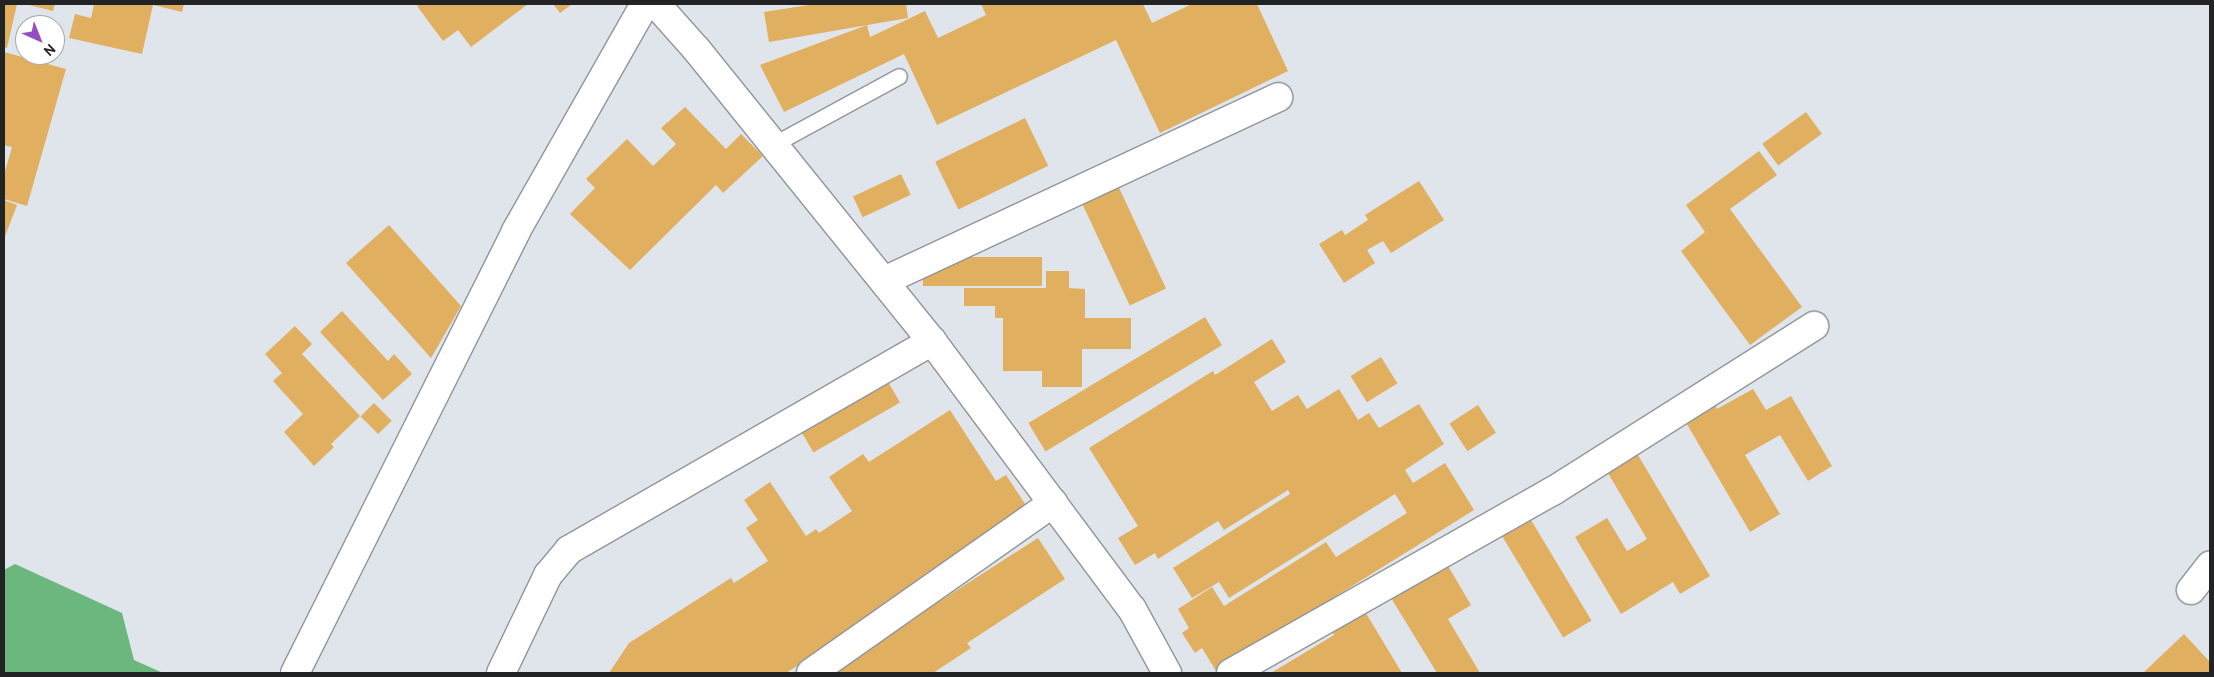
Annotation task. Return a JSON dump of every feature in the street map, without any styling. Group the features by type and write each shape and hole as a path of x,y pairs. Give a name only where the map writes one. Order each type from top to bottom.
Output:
{"street":[{"path":"295,673 516,231 645,4"},
{"path":"656,4 774,144 932,341 1132,609 1167,673"},
{"path":"884,281 1278,97"},
{"path":"1231,673 1553,491 1814,326"},
{"path":"501,673 548,575 569,550 932,341"},
{"path":"810,673 1053,503"},
{"path":"2191,590 2210,566"}],"lane":[{"path":"774,144 900,76"}],"green space":[{"path":"15,564 122,613 134,660 163,673 4,673 4,570"}],"building":[{"path":"4,4 17,4 7,48 4,47"},
{"path":"25,4 55,4 53,11"},
{"path":"94,4 184,4 182,12 153,5 142,54 69,38 75,14 91,18"},
{"path":"420,4 528,4 471,47 458,30 443,41 417,6"},
{"path":"553,4 572,4 560,13"},
{"path":"815,4 906,4 908,18 769,42 764,12"},
{"path":"981,4 1143,4 1152,23 1192,4 1257,4 1288,71 1160,133 1116,40 937,125 904,54 784,112 760,65 867,25 870,37 925,11 938,38 986,15"},
{"path":"4,52 15,55 15,65 51,65 66,69 27,206 4,199 4,175 12,147 4,145"},
{"path":"685,107 726,149 741,134 763,156 723,193 716,185 630,270 570,214 595,188 586,179 627,139 653,166 676,144 661,128"},
{"path":"1806,112 1822,134 1778,166 1762,144"},
{"path":"1025,118 1048,166 958,209 935,162"},
{"path":"1759,151 1777,175 1730,209 1802,307 1750,345 1681,251 1705,232 1686,205"},
{"path":"901,174 911,195 863,217 853,196"},
{"path":"1114,177 1166,288 1130,305 1078,194"},
{"path":"1419,181 1444,220 1391,253 1383,241 1367,250 1375,263 1344,283 1319,244 1342,230 1345,235 1368,220 1365,215"},
{"path":"4,200 17,205 4,239"},
{"path":"389,225 461,306 431,358 346,263"},
{"path":"937,257 1042,257 1042,286 923,286 923,265"},
{"path":"1046,271 1069,271 1069,288 1085,289 1085,318 1131,318 1131,349 1082,349 1082,387 1042,387 1042,371 1003,371 1003,318 995,318 995,306 964,306 964,288 1046,288"},
{"path":"342,311 388,361 394,354 412,374 383,400 320,332"},
{"path":"1205,317 1222,345 1045,451 1028,423"},
{"path":"295,326 312,344 302,354 360,416 331,444 334,447 314,466 284,432 303,414 273,381 282,373 265,354"},
{"path":"1272,339 1286,362 1254,382 1272,411 1298,395 1307,409 1339,389 1358,420 1369,413 1379,428 1419,404 1444,444 1405,470 1413,483 1445,463 1474,510 1216,671 1202,648 1195,653 1182,633 1189,628 1178,609 1212,587 1224,606 1326,542 1336,557 1407,513 1395,494 1229,598 1219,582 1192,598 1173,568 1290,494 1288,490 1224,530 1218,521 1158,559 1155,553 1135,565 1118,538 1138,526 1089,448 1213,371 1215,375"},
{"path":"1381,357 1397,383 1367,402 1350,376"},
{"path":"883,373 900,402 813,452 796,423"},
{"path":"1753,389 1766,410 1791,396 1832,466 1808,481 1780,435 1745,455 1780,514 1750,532 1681,414 1710,397 1717,409"},
{"path":"374,403 392,421 378,434 361,416"},
{"path":"1478,405 1496,433 1467,451 1449,424"},
{"path":"950,410 996,481 1006,475 1031,513 786,673 609,673 629,643 731,578 734,583 768,561 746,528 758,520 744,500 770,482 806,536 816,529 819,533 852,511 829,477 863,454 869,462"},
{"path":"1632,445 1710,576 1680,594 1673,582 1621,614 1575,537 1607,518 1627,551 1647,539 1602,463"},
{"path":"1525,510 1591,621 1563,638 1497,527"},
{"path":"1038,538 1065,579 967,643 971,648 933,673 817,673 936,595 940,601"},
{"path":"1444,559 1471,605 1448,619 1480,673 1437,673 1388,593"},
{"path":"1361,605 1402,673 1271,673 1334,635 1328,625"},
{"path":"2184,634 2210,662 2210,673 2143,673"}]}
